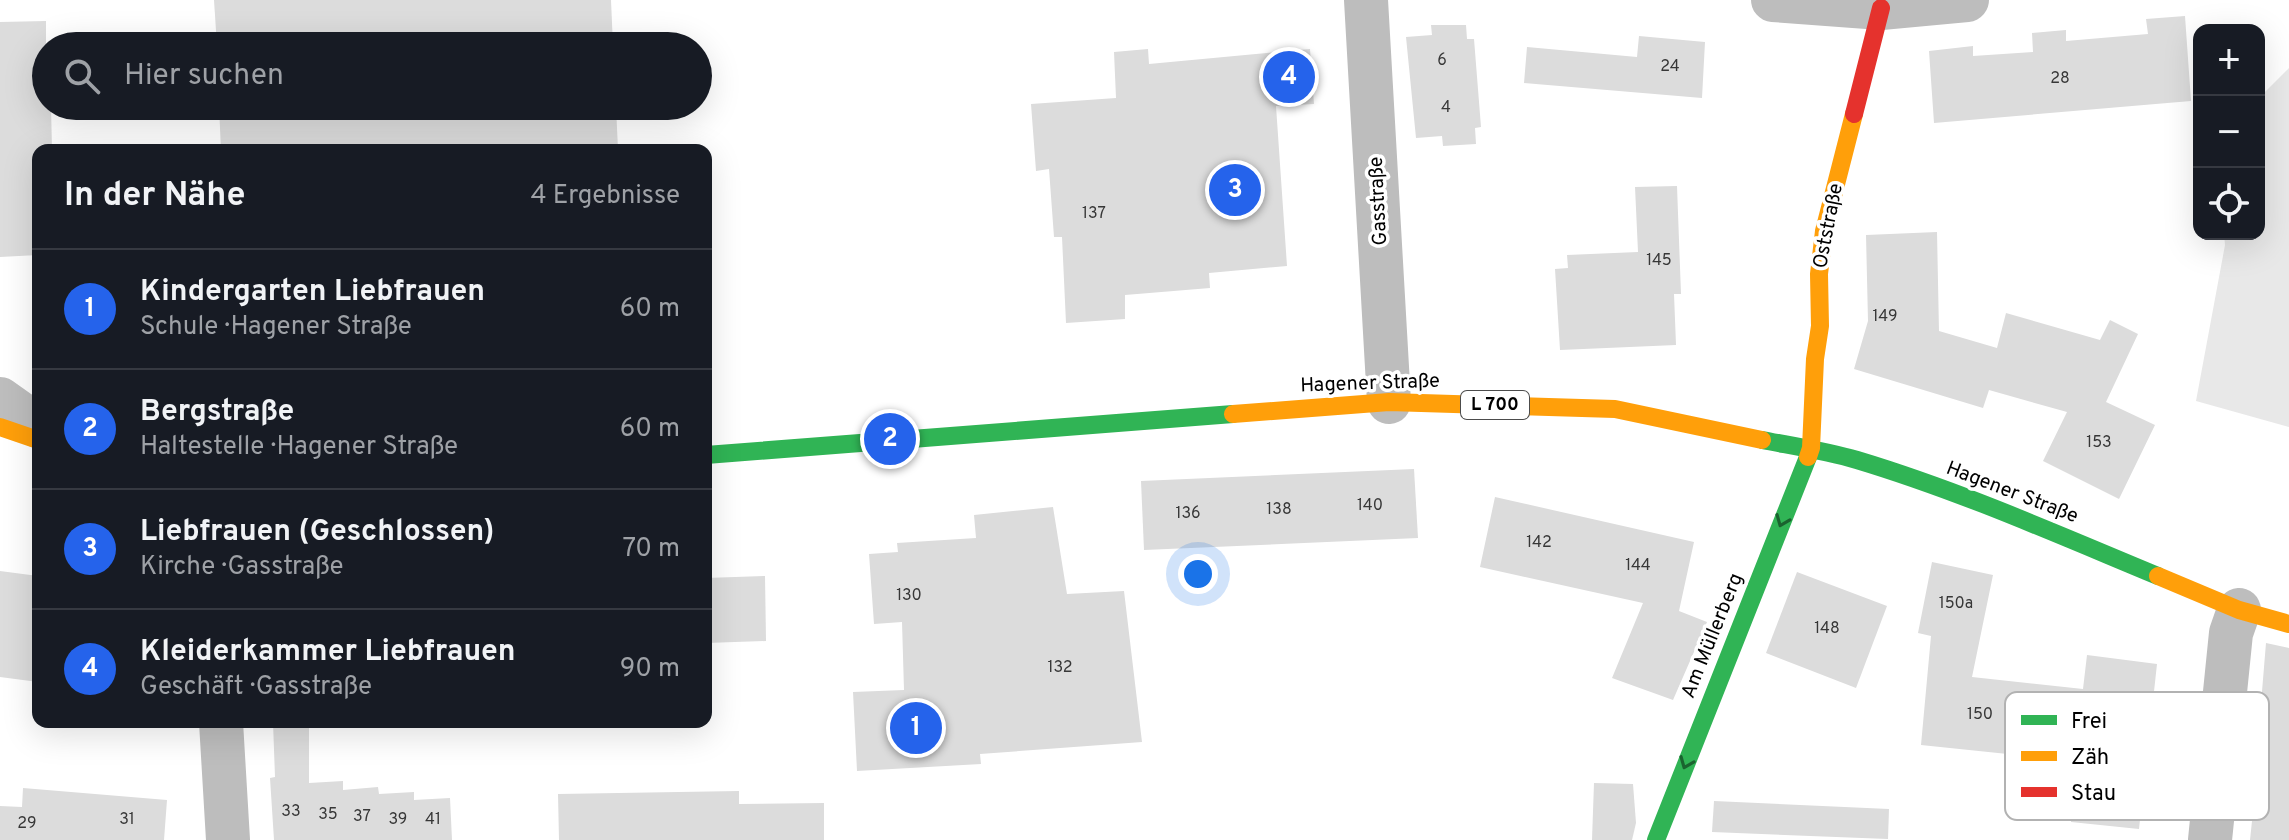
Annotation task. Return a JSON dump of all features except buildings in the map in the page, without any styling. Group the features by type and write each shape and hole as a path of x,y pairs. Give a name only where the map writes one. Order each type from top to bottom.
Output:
{"main road":[{"name":"Oststraße","path":"1811,448 1815,359 1820,326 1819,274 1824,231 1881,8"},
{"name":"Hagener Straße","path":"712,455 1389,402 1615,409 1811,448 1917,479 2239,610 2289,624"},
{"path":"0,427 32,438"},
{"name":"Am Müllerberg","path":"1656,840 1811,448"}],"street":[{"name":"Gasstraße","path":"1366,0 1389,402"},
{"path":"1773,0 1881,8 1967,0"},
{"path":"0,399 25,439"},
{"path":"2225,692 2231,633 2239,610"},
{"path":"221,728 228,840"},
{"path":"2210,840 2212,820"}],"shaded area":[{"path":"2289,68 2289,427 2196,401 2225,240 2265,240 2265,92"}],"traffic: fast":[{"path":"712,455 1233,414"},
{"path":"1762,440 1857,460 1934,485 2158,576"},
{"path":"1656,840 1808,457"}],"traffic: slow":[{"path":"1808,457 1820,326 1819,274 1824,231 1854,114"},
{"path":"1233,414 1389,402 1615,409 1762,440"},
{"path":"0,427 32,438"},
{"path":"2158,576 2239,610 2289,624"}],"traffic: jam":[{"path":"1854,114 1881,8"}],"place":[{"name":"Kleiderkammer Liebfrauen","path":"1289,77"},
{"name":"Liebfrauen (Geschlossen)","path":"1235,190"},
{"name":"Bergstraße","path":"890,439"},
{"name":"Kindergarten Liebfrauen","path":"916,728"}]}
